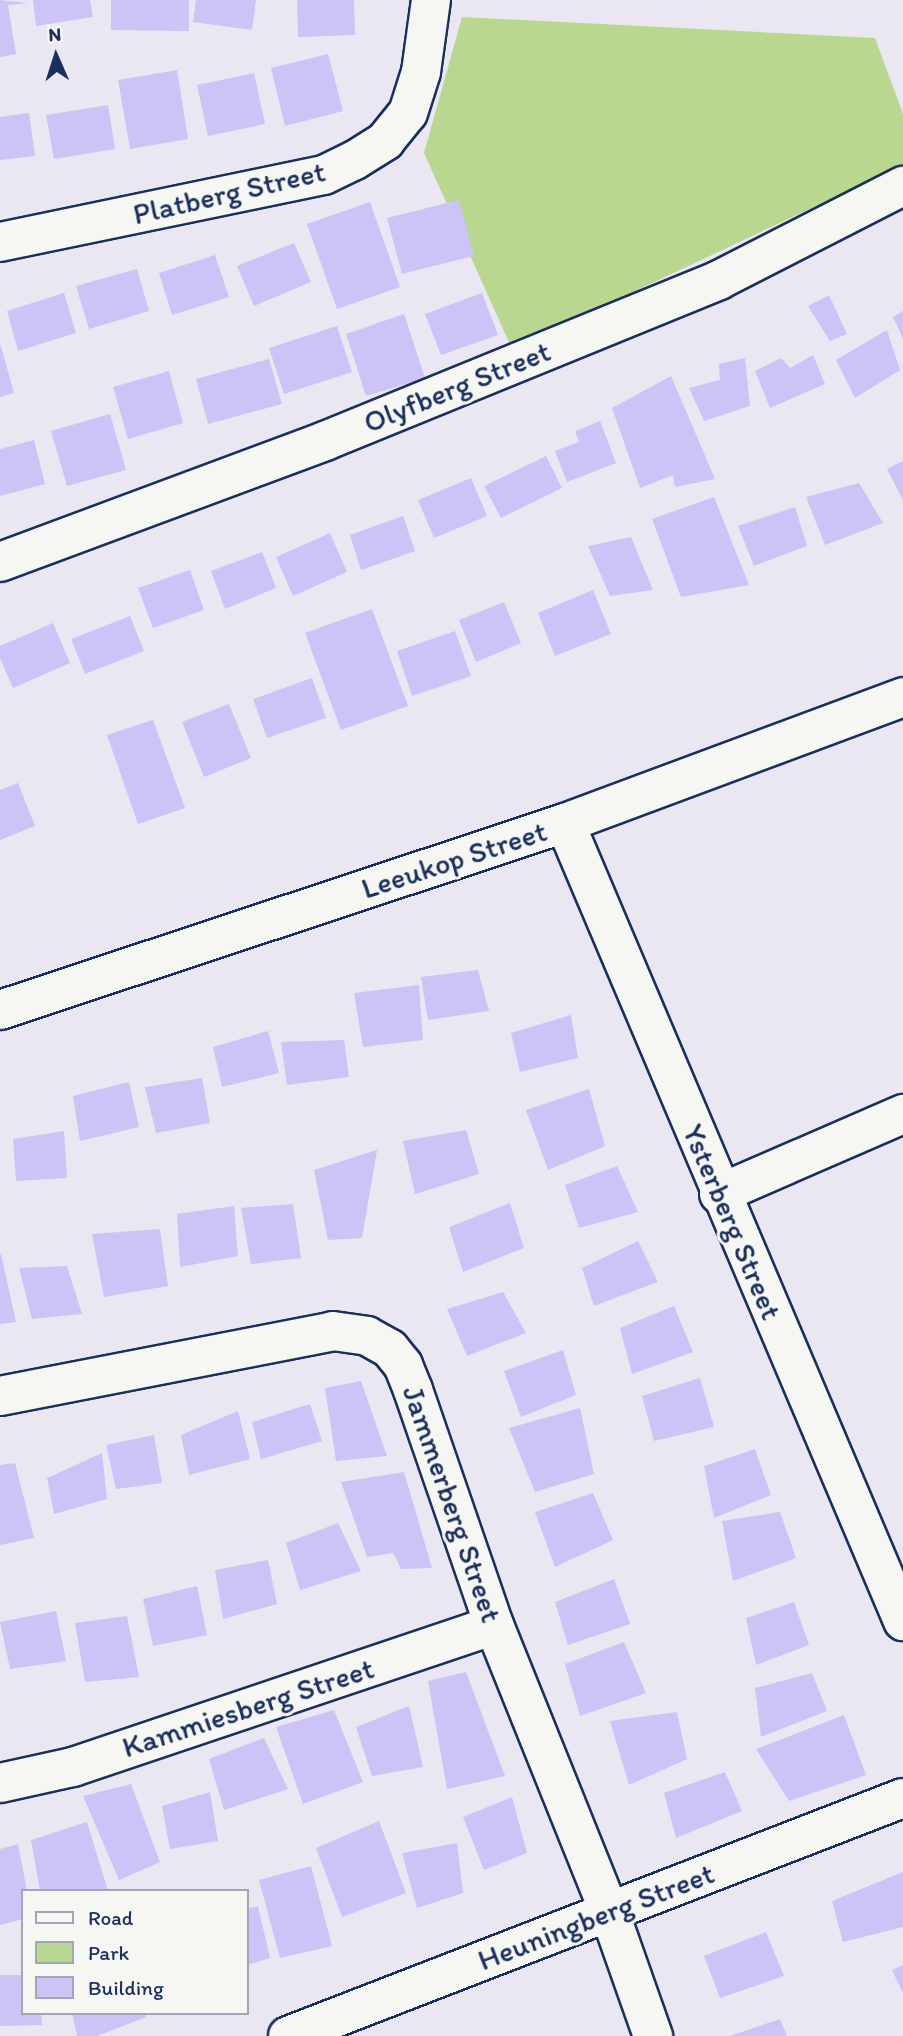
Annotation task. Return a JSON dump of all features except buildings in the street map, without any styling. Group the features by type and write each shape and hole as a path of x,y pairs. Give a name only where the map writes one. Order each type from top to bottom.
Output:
{"street":[{"name":"Platberg Street","path":"0,242 324,175 355,160 385,141 408,113 421,72 431,0"},
{"name":"Olyfberg Street","path":"0,562 325,441 719,280 903,186"},
{"name":"Leeukop Street","path":"0,1010 565,823 903,697"},
{"name":"Ysterberg Street","path":"565,823 719,1194 903,1621"},
{"path":"719,1194 903,1114"},
{"name":"Jammerberg Street","path":"0,1396 290,1337 333,1331 367,1336 390,1349 403,1364 494,1625 609,1911 653,2036"},
{"name":"Kammiesberg Street","path":"0,1783 73,1767 494,1625"},
{"name":"Heuningberg Street","path":"288,2036 903,1798"}],"green space":[{"path":"462,17 875,38 903,114 903,165 512,349 424,153"}]}
